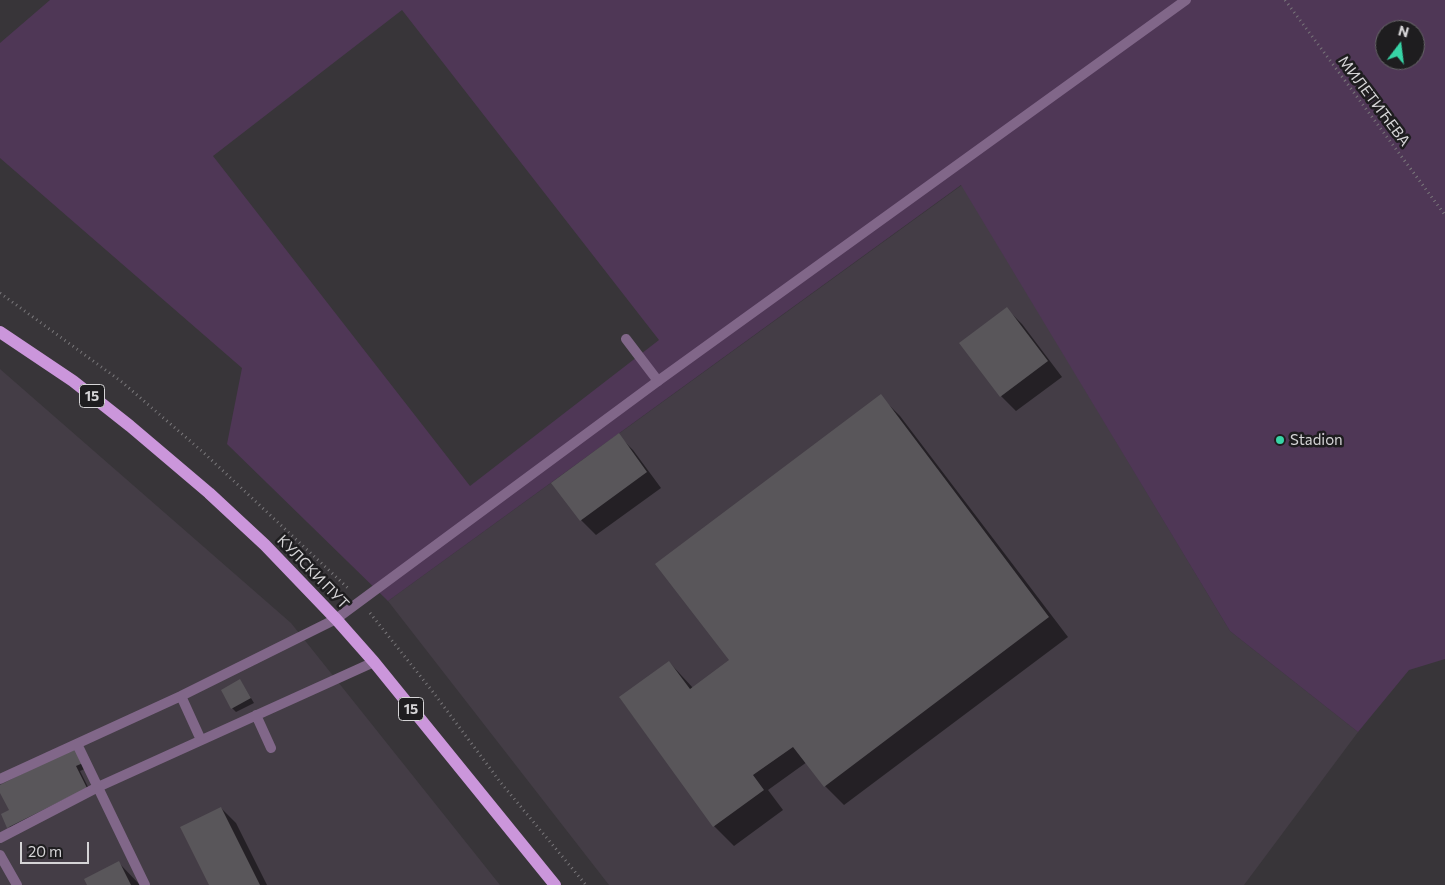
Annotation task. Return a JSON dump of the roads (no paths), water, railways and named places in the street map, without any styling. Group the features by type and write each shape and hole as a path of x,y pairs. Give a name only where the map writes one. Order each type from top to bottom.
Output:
{"main road":[{"name":"КУЛСКИ ПУТ","path":"0,332 73,381 209,493 265,545 336,618 374,662 555,885"}],"street":[{"path":"0,779 181,696 336,618 658,381 1186,0"},
{"path":"626,339 658,381"},
{"path":"0,838 98,787 374,662"},
{"path":"181,696 201,740"},
{"path":"256,715 271,748"},
{"path":"77,744 145,885"},
{"path":"0,856 17,885"}],"place":[{"name":"Stadion","path":"1280,440"}]}
